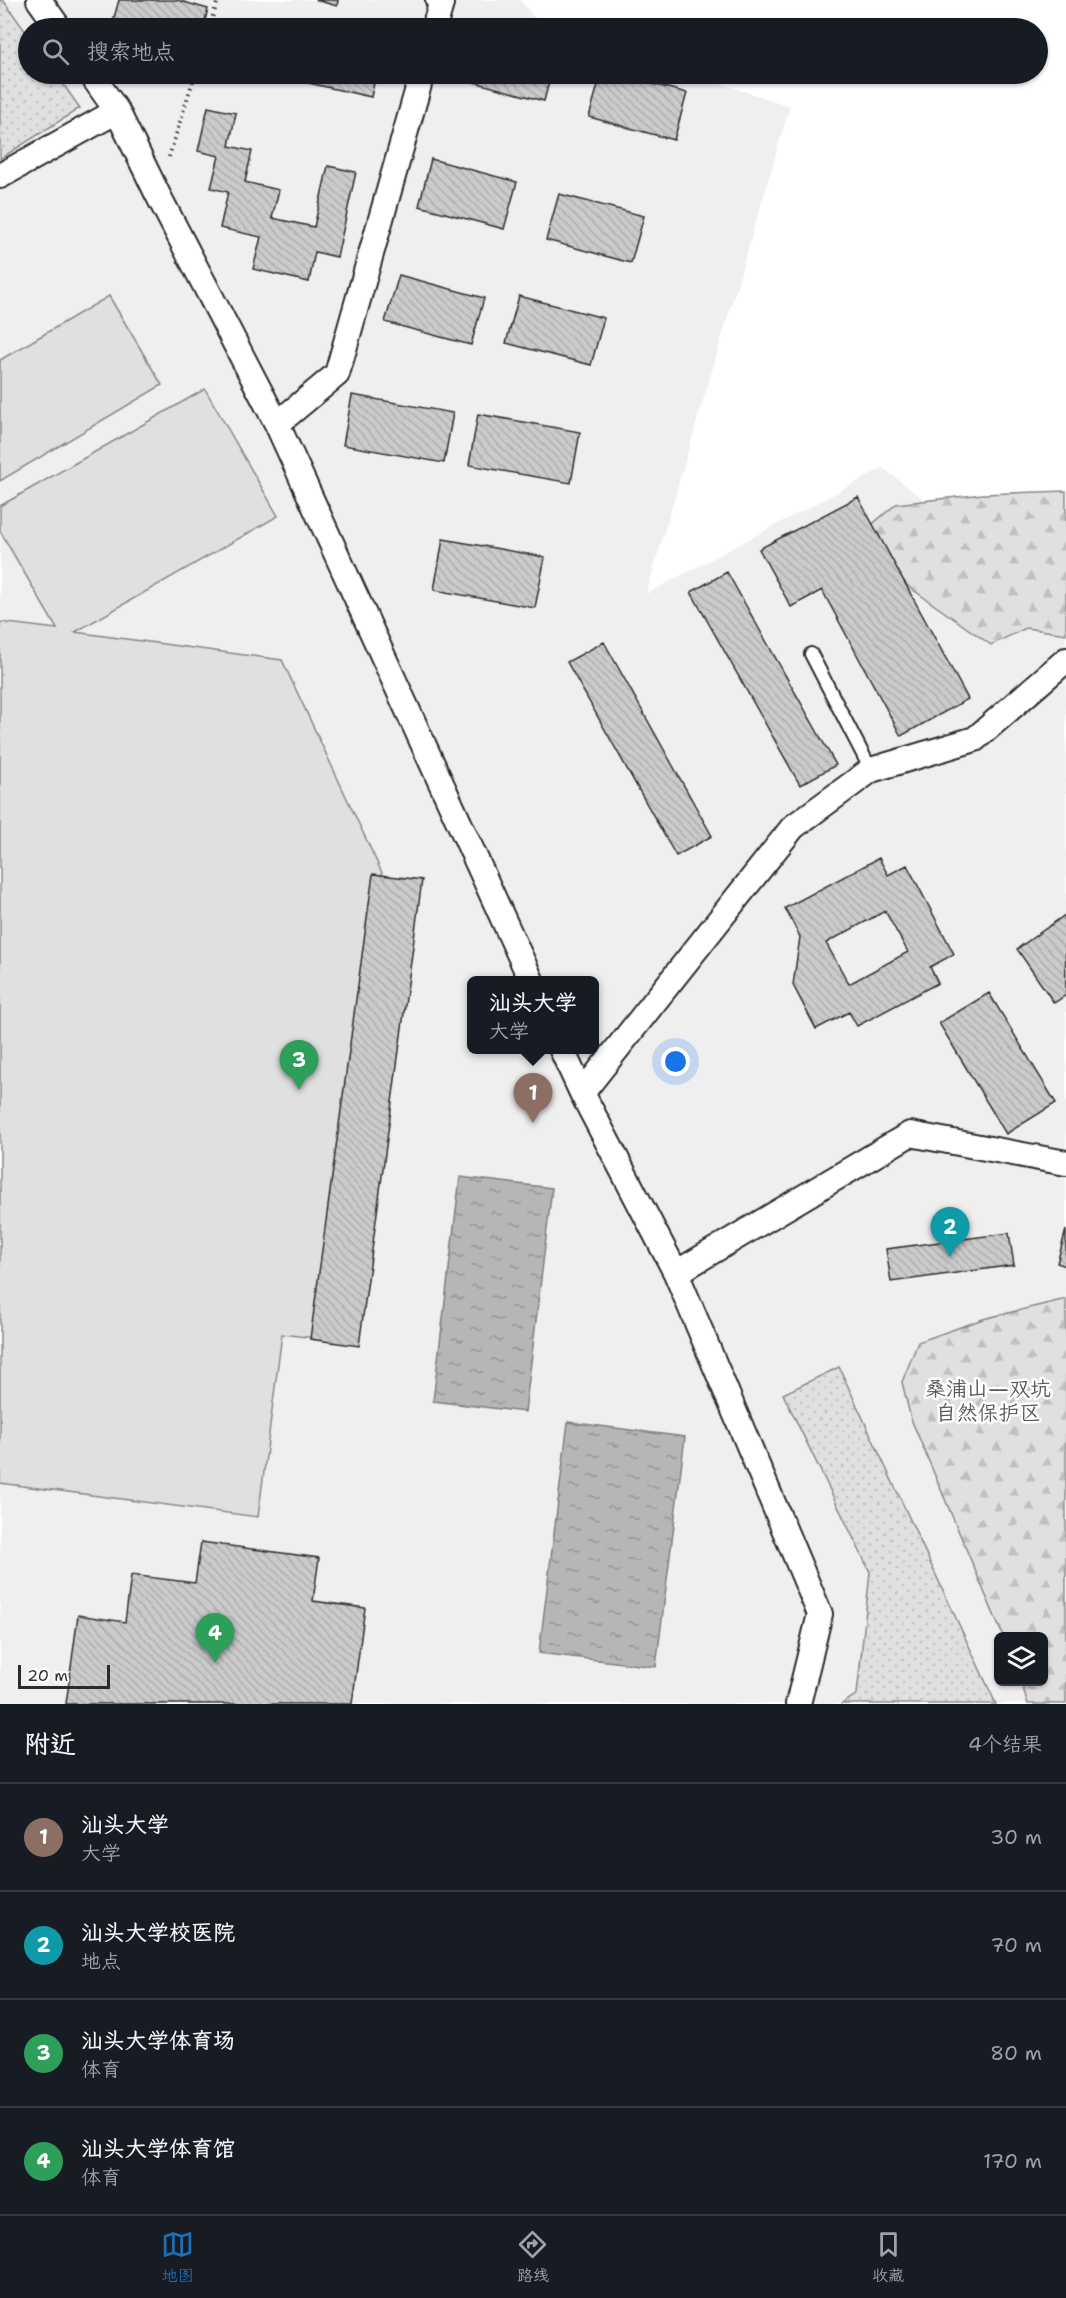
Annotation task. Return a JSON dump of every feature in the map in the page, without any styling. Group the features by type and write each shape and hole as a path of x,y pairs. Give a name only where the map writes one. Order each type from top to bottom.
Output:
{"street":[{"path":"39,0 52,18"},
{"path":"437,18 441,4 438,0"},
{"path":"98,84 117,111 277,424 529,976"},
{"path":"277,424 337,374 419,84"},
{"path":"0,176 117,111"},
{"path":"582,1093 793,827 871,770 975,739 1066,660"},
{"path":"564,1054 676,1274 820,1614 798,1704"},
{"path":"676,1274 910,1134 1066,1163"}],"lane":[{"path":"811,654 871,770"}],"path":[{"path":"212,18 218,0"},
{"path":"158,195 192,84"}],"shaded area":[{"path":"0,0 520,0 534,18 18,18 18,84 722,84 790,106 646,594 883,468 1066,609 1066,1704 0,1704"}],"green space":[{"path":"0,0 3,0 18,21 18,84 63,84 80,108 0,159"},
{"path":"109,296 162,385 0,481 0,360"},
{"path":"205,389 278,516 75,632 282,660 390,890 331,1340 282,1334 258,1517 0,1483 0,622 57,629 0,531 0,506"},
{"path":"1066,491 1066,634 1026,628 991,645 909,587 888,563 868,528 896,504 983,494"},
{"name":"桑浦山—双坑 自然保护区","path":"1066,1299 1066,1704 1028,1704 1022,1686 1048,1686 1048,1632 1001,1632 911,1419 902,1382 918,1342 983,1319"},
{"path":"839,1367 996,1704 842,1704 857,1694 870,1572 783,1394"}],"water":[{"path":"460,1177 552,1188 525,1412 433,1401"},
{"path":"568,1422 685,1437 656,1667 539,1653"}],"building":[{"path":"119,0 177,0 208,9 206,18 114,18"},
{"path":"316,0 338,0 337,6"},
{"path":"313,84 374,84 371,97"},
{"path":"481,84 548,84 544,101"},
{"path":"598,84 653,84 687,93 674,140 589,117"},
{"path":"208,107 236,113 229,146 252,151 245,182 279,190 272,218 314,227 328,166 356,172 337,257 315,252 309,282 253,269 261,237 220,228 228,192 211,188 219,156 198,151"},
{"path":"431,159 517,182 504,229 419,206"},
{"path":"559,194 644,216 631,263 546,240"},
{"path":"399,275 484,298 471,345 385,322"},
{"path":"519,296 604,318 591,365 506,343"},
{"path":"352,395 453,413 444,463 343,445"},
{"path":"478,414 580,432 571,483 469,465"},
{"path":"858,497 968,699 901,736 822,590 791,607 759,549"},
{"path":"443,539 545,557 535,608 434,590"},
{"path":"727,572 836,765 800,785 691,592"},
{"path":"604,642 712,836 676,856 567,662"},
{"path":"879,858 888,875 907,865 954,954 930,967 938,983 857,1026 849,1012 816,1029 793,985 800,937 785,908","holes":["885,911 908,952 849,984 826,943"]},
{"path":"373,874 422,880 359,1346 310,1339"},
{"path":"1065,915 1066,995 1054,1003 1017,949"},
{"path":"989,993 1056,1103 1006,1134 939,1023"},
{"path":"1066,1230 1066,1266 1057,1263"},
{"path":"1009,1233 1014,1265 891,1282 886,1249"},
{"path":"201,1542 319,1558 313,1601 365,1608 352,1704 66,1704 78,1615 125,1622 131,1575 195,1583"}],"place":[{"name":"汕头大学体育场","path":"299,1090"},
{"name":"汕头大学","path":"533,1123"},
{"name":"汕头大学校医院","path":"950,1257"},
{"name":"汕头大学体育馆","path":"215,1663"}]}
